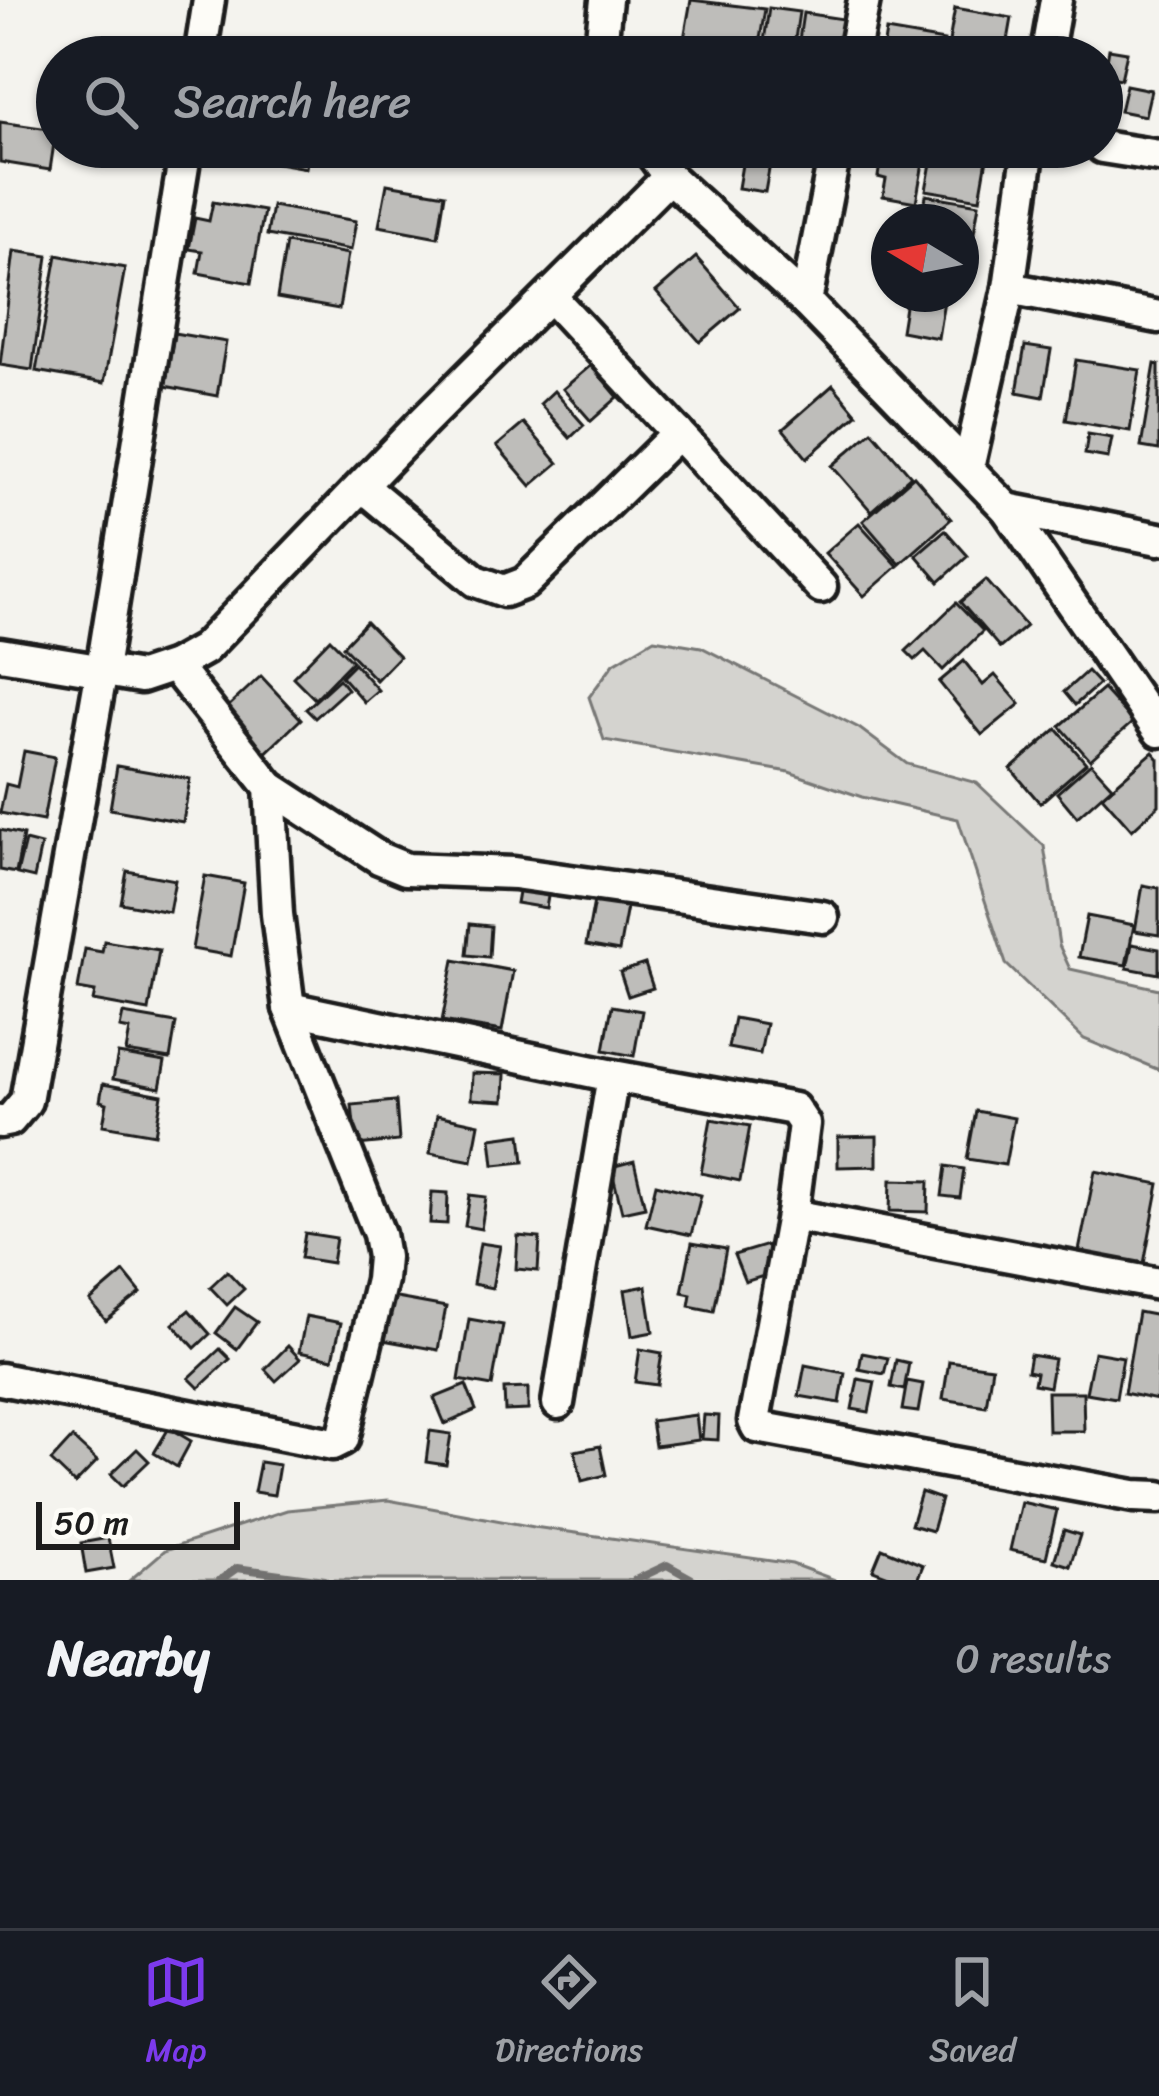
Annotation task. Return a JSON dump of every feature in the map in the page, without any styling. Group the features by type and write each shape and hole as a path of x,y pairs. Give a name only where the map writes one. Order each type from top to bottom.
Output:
{"street":[{"path":"203,36 209,0"},
{"path":"605,36 606,0"},
{"path":"857,36 864,0"},
{"path":"1050,36 1056,0"},
{"path":"1123,150 1159,156"},
{"path":"0,1122 10,1120 26,1101 183,168"},
{"path":"662,168 806,302 1007,509 1159,731"},
{"path":"806,302 832,168"},
{"path":"968,468 1009,288 1027,168"},
{"path":"0,654 141,677 204,649 669,177"},
{"path":"1009,288 1159,317"},
{"path":"551,297 821,587"},
{"path":"363,487 476,581 504,591 525,584 678,433"},
{"path":"1007,509 1159,538"},
{"path":"174,666 270,787 379,859 406,869 514,874 823,917"},
{"path":"0,1379 333,1444 344,1439 383,1257 289,1008 277,914 270,787"},
{"path":"289,1008 794,1109 803,1124 792,1215 754,1421 757,1426 1159,1497"},
{"path":"558,1403 613,1076"},
{"path":"792,1215 1159,1285"}],"shaded area":[{"path":"654,639 701,647 859,728 907,764 977,783 1044,846 1059,945 1070,969 1159,989 1159,1070 1084,1039 1006,964 958,819 862,797 789,772 604,740 589,697 614,663"},
{"path":"388,1500 534,1527 792,1564 835,1580 130,1580 165,1550 287,1510"}],"building":[{"path":"691,0 765,9 760,36 685,36"},
{"path":"769,8 799,12 795,36 765,36"},
{"path":"955,8 1012,18 1009,36 950,36"},
{"path":"803,13 849,20 847,36 800,36"},
{"path":"1126,85 1151,90 1145,116 1123,112"},
{"path":"0,122 36,127 36,168 0,162"},
{"path":"741,168 769,168 765,192 738,188"},
{"path":"879,168 922,168 916,202 883,196 886,179 878,177"},
{"path":"930,168 985,168 980,199 926,190"},
{"path":"387,184 445,194 438,237 379,226"},
{"path":"926,195 979,204 925,204"},
{"path":"213,202 264,211 251,283 198,273 202,251 189,249 195,218 209,221"},
{"path":"272,206 356,221 351,250 267,235"},
{"path":"286,243 348,254 339,309 277,298"},
{"path":"14,251 48,256 32,370 0,365"},
{"path":"57,255 125,268 104,383 36,371"},
{"path":"696,257 740,308 700,342 656,292"},
{"path":"904,312 942,312 938,338 901,331"},
{"path":"174,333 226,342 217,396 165,386"},
{"path":"1025,346 1051,350 1043,397 1017,392"},
{"path":"1076,360 1140,370 1130,431 1066,420"},
{"path":"1155,364 1159,365 1159,450 1141,447"},
{"path":"591,365 618,397 591,421 563,389"},
{"path":"833,385 857,414 807,458 783,429"},
{"path":"554,391 584,425 570,438 540,404"},
{"path":"524,423 558,463 531,486 497,446"},
{"path":"872,431 911,476 871,511 832,466"},
{"path":"1088,434 1112,438 1108,458 1085,454"},
{"path":"914,476 951,519 900,564 863,521"},
{"path":"859,523 898,566 864,596 825,553"},
{"path":"945,530 968,556 939,582 916,555"},
{"path":"986,580 1026,626 1000,648 960,602"},
{"path":"956,603 983,631 943,670 925,651 915,660 906,651"},
{"path":"366,622 399,656 376,680 343,646"},
{"path":"330,639 352,661 315,699 293,677"},
{"path":"964,661 983,685 995,675 1020,704 982,735 939,682"},
{"path":"354,663 378,690 364,702 341,676"},
{"path":"1087,671 1099,684 1075,705 1064,692"},
{"path":"261,676 301,719 256,762 216,718"},
{"path":"339,679 347,689 315,718 306,709"},
{"path":"1103,689 1133,722 1090,760 1060,726"},
{"path":"1057,729 1086,763 1040,803 1011,769"},
{"path":"24,751 55,757 43,821 0,813 6,784 17,787"},
{"path":"1153,752 1159,759 1159,805 1132,830 1102,796"},
{"path":"1091,763 1112,786 1077,817 1057,793"},
{"path":"117,766 190,779 183,822 110,809"},
{"path":"0,830 23,835 16,873 0,870"},
{"path":"25,841 41,845 34,878 17,874"},
{"path":"127,871 175,880 169,912 121,903"},
{"path":"205,876 244,883 231,956 192,949"},
{"path":"1143,885 1159,888 1159,935 1135,931"},
{"path":"519,886 549,891 546,908 516,903"},
{"path":"594,901 627,907 619,951 586,945"},
{"path":"1087,916 1134,925 1126,965 1079,957"},
{"path":"470,924 491,926 489,957 467,955"},
{"path":"104,941 159,950 149,1011 93,1001 95,992 78,989 85,949 102,952"},
{"path":"1132,944 1159,949 1159,974 1127,968"},
{"path":"454,960 513,971 502,1031 442,1021"},
{"path":"645,964 653,988 628,996 620,972"},
{"path":"612,1006 642,1011 634,1056 604,1050"},
{"path":"123,1014 176,1023 170,1059 126,1052 130,1030 120,1028"},
{"path":"734,1018 766,1024 760,1054 728,1048"},
{"path":"118,1054 165,1062 160,1088 113,1079"},
{"path":"472,1073 505,1074 504,1101 471,1099"},
{"path":"103,1084 162,1095 155,1134 103,1125 107,1103 100,1101"},
{"path":"396,1101 399,1141 356,1145 352,1105"},
{"path":"976,1111 1014,1118 1005,1165 967,1159"},
{"path":"437,1115 479,1124 472,1161 430,1153"},
{"path":"711,1119 750,1126 740,1181 701,1173"},
{"path":"521,1134 524,1162 494,1165 491,1138"},
{"path":"877,1136 877,1166 838,1167 838,1137"},
{"path":"634,1161 645,1207 622,1212 611,1167"},
{"path":"946,1166 964,1169 960,1198 942,1196"},
{"path":"1095,1171 1159,1184 1143,1269 1078,1256"},
{"path":"891,1180 929,1181 928,1212 890,1211"},
{"path":"656,1184 701,1195 691,1235 646,1225"},
{"path":"432,1192 448,1193 447,1224 430,1223"},
{"path":"470,1195 486,1197 481,1229 465,1226"},
{"path":"305,1233 336,1238 332,1263 301,1258"},
{"path":"518,1236 540,1238 538,1271 516,1269"},
{"path":"480,1243 500,1246 492,1288 473,1284"},
{"path":"692,1243 726,1249 714,1311 689,1306 691,1294 682,1292"},
{"path":"767,1245 776,1272 745,1282 734,1255"},
{"path":"227,1271 244,1289 227,1305 210,1287"},
{"path":"124,1272 141,1293 106,1321 90,1301"},
{"path":"646,1286 653,1332 632,1336 625,1290"},
{"path":"391,1297 446,1307 438,1350 383,1340"},
{"path":"235,1307 257,1322 237,1349 216,1333"},
{"path":"189,1310 210,1334 195,1348 173,1324"},
{"path":"1138,1312 1159,1316 1157,1400 1124,1393"},
{"path":"306,1316 341,1323 333,1359 299,1352"},
{"path":"469,1319 503,1325 492,1386 459,1380"},
{"path":"288,1346 300,1359 276,1381 265,1369"},
{"path":"220,1349 230,1359 199,1388 189,1378"},
{"path":"640,1349 662,1353 657,1385 635,1382"},
{"path":"1094,1352 1123,1357 1116,1398 1086,1393"},
{"path":"862,1353 888,1358 884,1374 859,1369"},
{"path":"1030,1355 1054,1359 1049,1387 1034,1384 1036,1373 1027,1371"},
{"path":"896,1360 909,1363 904,1390 891,1387"},
{"path":"949,1361 992,1367 986,1406 943,1399"},
{"path":"805,1365 845,1373 840,1403 799,1396"},
{"path":"858,1379 875,1382 869,1412 852,1409"},
{"path":"907,1381 923,1384 918,1412 902,1410"},
{"path":"466,1385 476,1410 445,1424 434,1398"},
{"path":"528,1388 528,1410 505,1411 504,1389"},
{"path":"1047,1392 1083,1392 1084,1431 1048,1431"},
{"path":"696,1415 699,1440 655,1446 651,1421"},
{"path":"704,1415 719,1416 718,1440 702,1439"},
{"path":"169,1428 191,1441 177,1467 154,1453"},
{"path":"430,1431 451,1434 446,1465 426,1462"},
{"path":"72,1438 97,1461 75,1484 51,1461"},
{"path":"600,1446 606,1475 582,1481 575,1451"},
{"path":"137,1449 149,1461 123,1486 111,1474"},
{"path":"260,1462 279,1465 274,1495 254,1492"},
{"path":"921,1492 941,1499 932,1531 911,1525"},
{"path":"1021,1502 1057,1510 1046,1558 1010,1550"},
{"path":"1064,1530 1080,1535 1070,1566 1054,1561"},
{"path":"108,1538 114,1568 86,1573 81,1543"},
{"path":"882,1548 923,1565 917,1580 899,1580 873,1570"}],"waterway":[{"path":"635,1580 667,1565 694,1580"},
{"path":"220,1580 237,1568 324,1580"}]}
